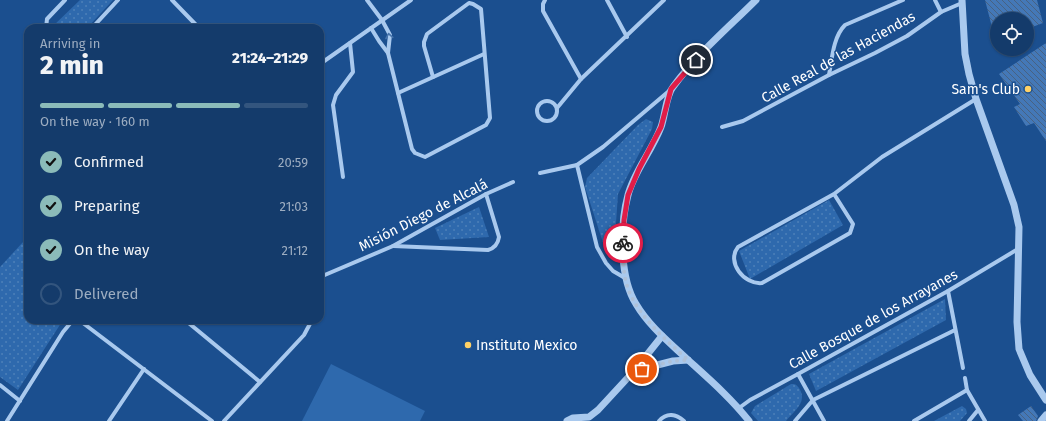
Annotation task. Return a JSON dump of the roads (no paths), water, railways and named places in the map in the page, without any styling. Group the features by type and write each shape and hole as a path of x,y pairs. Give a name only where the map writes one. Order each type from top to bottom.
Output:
{"street":[{"path":"46,24 47,19 65,0"},
{"path":"96,24 118,0"},
{"path":"172,0 195,24"},
{"path":"367,0 382,20 390,35 388,53"},
{"path":"324,61 411,0"},
{"path":"545,0 543,4 543,11 581,79"},
{"path":"607,0 627,36"},
{"path":"557,108 550,101 542,102 537,109 537,114 541,120 549,121 556,116 557,108 581,79 664,0"},
{"path":"540,173 577,166 603,147 671,89 696,60 756,0"},
{"path":"829,75 836,38 842,28 903,0"},
{"path":"935,0 941,12"},
{"path":"962,1 965,54 969,74 976,99 1014,205 1019,228 1017,322 1019,349 1030,375 1046,400"},
{"name":"Calle Real de las Haciendas","path":"722,127 743,121 829,75 907,36 941,12 962,1"},
{"path":"371,28 388,53 412,149 415,153 425,157 486,125 488,122 490,114 481,9 469,3 427,34 424,46 433,77"},
{"path":"343,177 333,105 336,95 353,72 350,43"},
{"path":"398,93 484,54"},
{"path":"671,89 661,127 639,169 628,195 622,239 625,278 630,293 636,304 662,336 724,392 749,421"},
{"path":"834,194 853,224 850,233 762,282 755,283 743,277 734,262 734,254 738,247 834,194 882,157 976,99"},
{"path":"577,166 597,247 606,263 613,271 625,278"},
{"name":"Misión Diego de Alcalá","path":"324,276 393,246 486,194 514,182"},
{"path":"393,246 492,249 498,242 499,237 486,194"},
{"name":"Calle Bosque de los Arrayanes","path":"738,408 948,291 1018,249"},
{"path":"948,291 963,368"},
{"path":"8,421 63,332 70,324"},
{"path":"84,324 212,421"},
{"path":"190,324 260,382"},
{"path":"224,421 304,335 310,324"},
{"path":"795,421 813,400 955,330"},
{"path":"567,421 573,418 588,417 598,410 634,371 662,336"},
{"path":"634,371 673,361 688,360"},
{"path":"109,421 144,369"},
{"path":"798,374 824,421"},
{"path":"965,378 967,390 985,421"},
{"path":"0,385 20,401"},
{"path":"914,421 967,390"},
{"path":"969,421 978,410"},
{"path":"659,421 666,415 676,416 684,421"},
{"path":"1041,421 1046,415"}],"place":[{"name":"Sam's Club","path":"1028,89"},
{"name":"Instituto Mexico","path":"468,345"}]}
